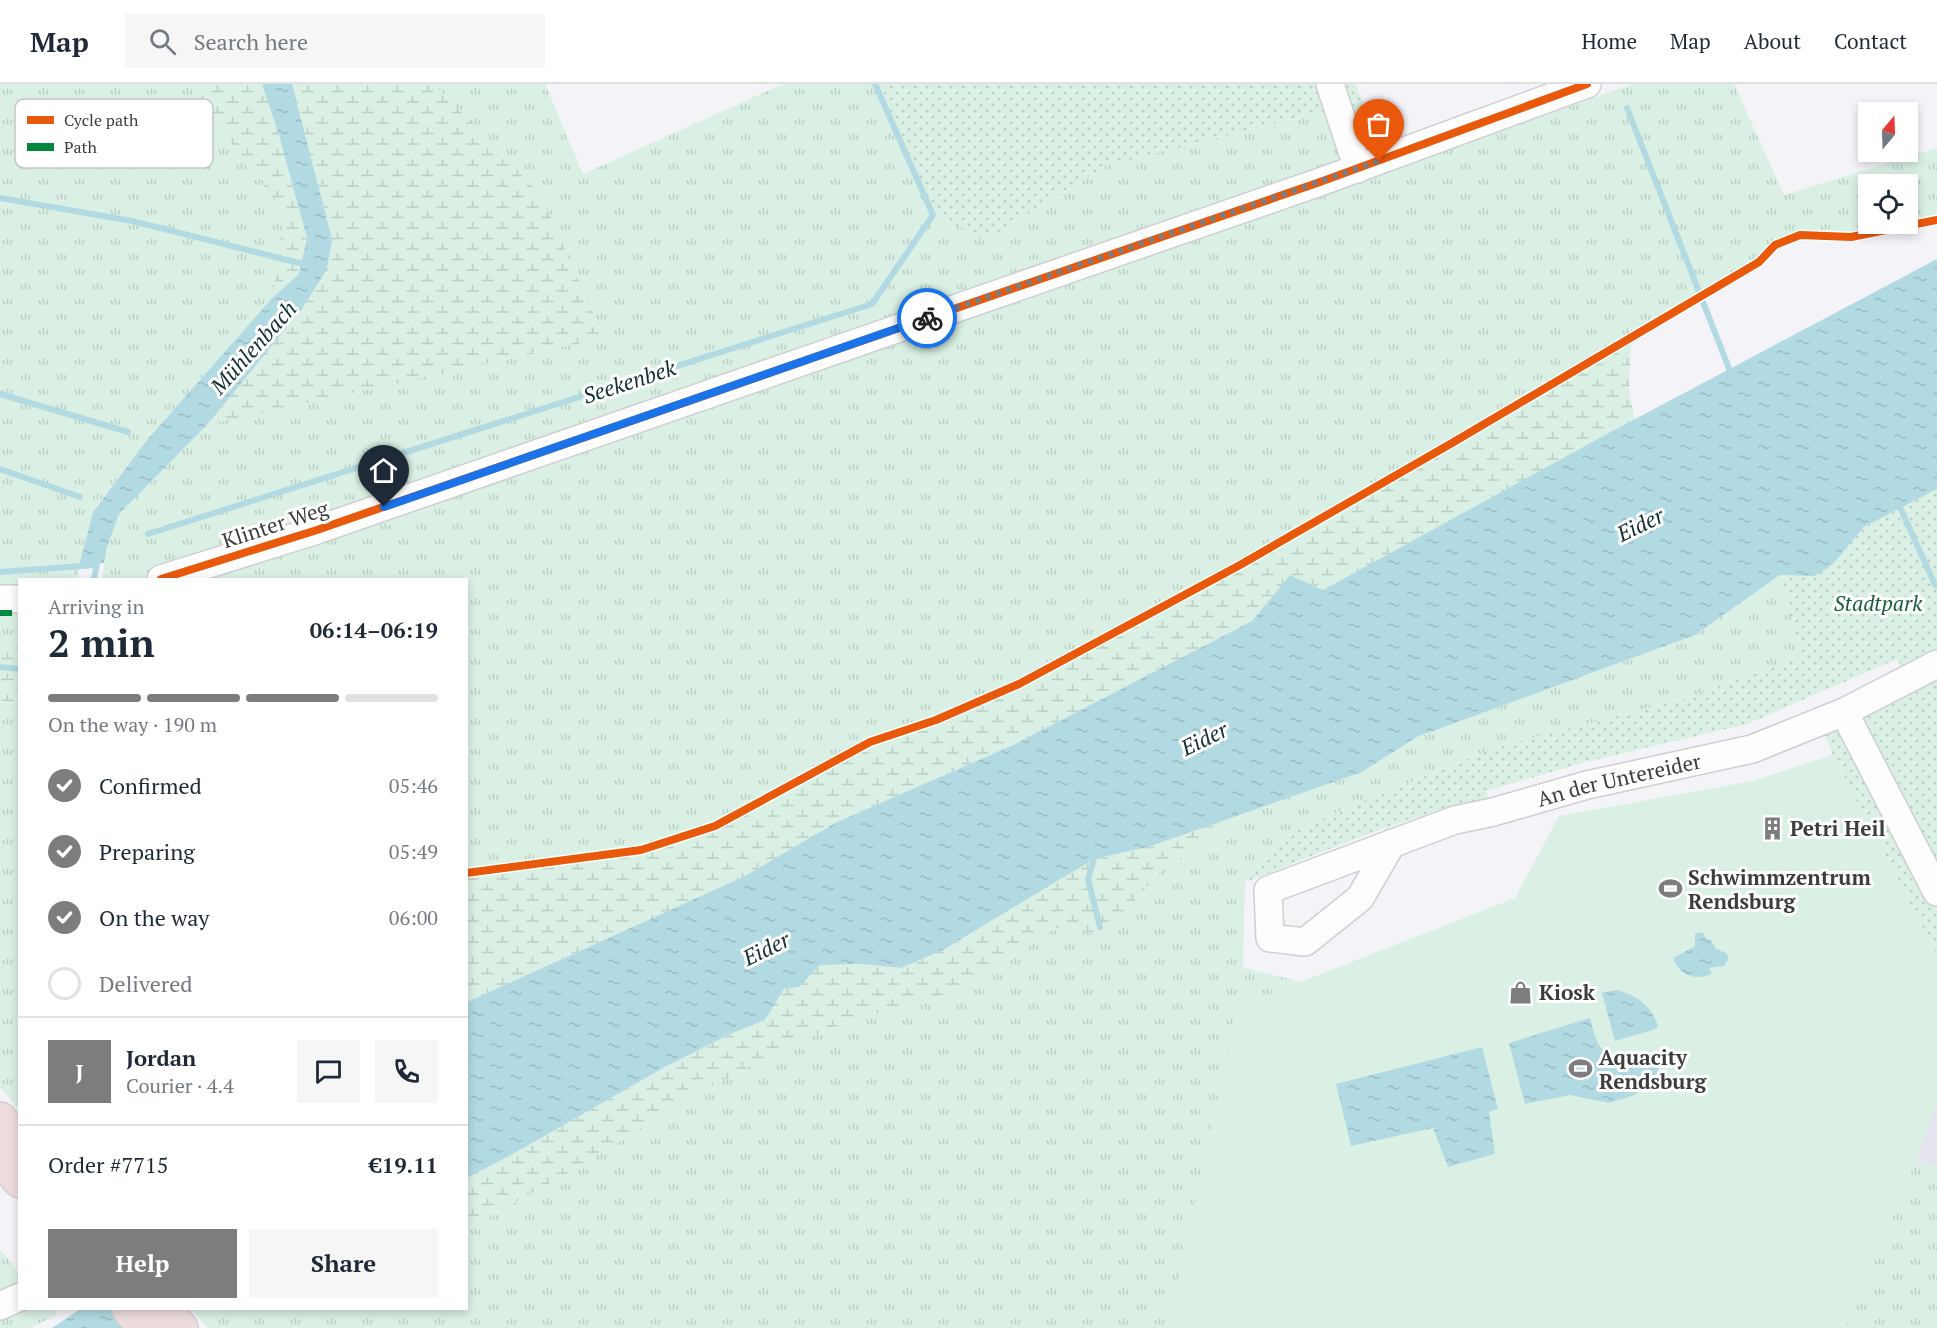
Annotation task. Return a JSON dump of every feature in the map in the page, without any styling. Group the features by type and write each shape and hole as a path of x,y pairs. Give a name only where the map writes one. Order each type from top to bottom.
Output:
{"highway":[{"path":"0,1119 18,1139"},
{"path":"0,1159 18,1179"},
{"path":"130,1310 144,1328"},
{"path":"166,1310 181,1328"}],"street":[{"path":"1330,84 1358,169"},
{"name":"Klinter Weg","path":"169,578 317,530 1358,169 1587,84"},
{"path":"0,599 18,599"},
{"name":"An der Untereider","path":"1392,843 1360,898 1305,942 1270,938 1268,890 1392,843 1455,820 1493,812 1587,785 1752,749 1844,712 1937,664"},
{"path":"1844,712 1937,892"},
{"path":"0,1306 18,1298"}],"shaded area":[{"path":"1937,1102 1937,1166 1916,1161"}],"green space":[{"path":"0,84 262,84 299,274 273,297 147,440 93,511 78,578 18,578 18,638 0,640"},
{"path":"192,84 262,84 278,132 307,238 299,274 273,297 284,211 213,120 213,99 196,98"},
{"path":"292,84 545,84 583,174 783,84 875,84 933,215 987,239 1106,166 1320,112 1360,181 1632,84 1734,84 1784,195 1891,162 1918,162 1918,154 1937,148 1937,220 1918,224 1918,174 1858,174 1858,234 1866,234 1851,237 1800,235 1775,245 1759,262 1452,443 1240,565 1019,684 936,720 870,742 715,826 641,850 468,873 468,578 102,578 107,547 119,514 207,425 302,309 332,239"},
{"path":"292,84 434,84 541,195 604,338 207,425 302,309 332,239"},
{"path":"875,84 1356,84 1378,142 1342,150 1319,112 1106,166 987,239 933,215"},
{"path":"1631,337 1629,392 1635,420 1323,590 1290,575 1252,621 1013,745 835,823 745,876 468,1002 468,873 641,850 715,826 870,742 936,720 1019,684 1240,565"},
{"path":"1937,489 1801,656 1687,698 1494,748 1340,811 1283,837 1245,882 1243,967 1301,982 1238,1007 1937,1102 1916,1161 1937,1166 1937,1328 208,1328 192,1310 468,1310 468,1228 561,1177 691,1097 787,1046 856,1019 962,990 1055,928 1105,934 1160,872 1251,810 1362,772 1417,737 1695,635 1780,575 1815,575"},
{"name":"Stadtpark","path":"1937,489 1937,955 1833,755 1823,731 1911,685 1897,659 1747,724 1582,763 1486,791 1489,799 1396,824 1245,882 1283,837 1340,811 1494,748 1687,698 1801,656 1780,575 1815,575 1833,564 1864,527"},
{"path":"18,638 18,703 0,701 0,640"},
{"path":"0,702 18,703 18,1109 0,1088"},
{"name":"Aquacity Rendsburg","path":"1833,755 1937,955 1937,1102 1916,1161 1845,1328 1168,1328 1237,1007 1515,898 1559,816 1752,781"},
{"path":"1251,810 1160,872 1105,934 1055,928 962,990 856,1019 787,1046 691,1097 561,1177 468,1228 468,1177 665,1067 728,1035 765,1020 784,989 799,987 820,965 862,964 901,968 943,950 1094,859 1148,847"},
{"path":"0,1249 18,1272 18,1310 54,1310 58,1315 29,1328 0,1328"}],"water":[{"path":"262,84 292,84 332,239 327,269 302,309 207,425 119,514 107,547 104,563 79,566 93,512 147,440 273,297 299,274 307,238 278,132"},
{"name":"Eider","path":"1937,259 1937,489 1864,527 1833,564 1815,576 1780,575 1695,635 1417,737 1362,772 1148,847 1094,859 943,950 901,968 862,964 820,965 799,987 784,989 765,1020 728,1035 665,1067 468,1177 468,1002 745,876 835,823 1013,745 1252,621 1290,575 1323,590 1605,435"},
{"path":"1702,932 1716,949 1726,953 1729,958 1724,966 1709,968 1712,974 1694,977 1684,973 1673,958 1695,946 1695,934"},
{"path":"1617,990 1642,1002 1652,1013 1658,1026 1655,1029 1615,1041 1602,993"},
{"path":"1590,1018 1595,1036 1604,1051 1615,1059 1630,1055 1660,1067 1654,1079 1635,1095 1609,1103 1570,1095 1525,1104 1509,1043"},
{"path":"1482,1047 1498,1109 1489,1112 1495,1154 1448,1167 1433,1128 1351,1146 1336,1084"},
{"path":"79,1310 176,1310 159,1328 52,1328"}],"waterway":[{"name":"Seekenbek","path":"148,534 872,304 933,215 875,84"},
{"path":"1627,108 1732,376"},
{"path":"0,198 132,221 307,265"},
{"path":"0,394 128,432"},
{"path":"0,469 80,497"},
{"path":"1900,507 1935,585"},
{"name":"Mühlenbach","path":"94,578 98,558"},
{"path":"0,572 96,565"},
{"path":"0,667 18,669"},
{"path":"1094,859 1088,879 1100,927"}],"marked path":[{"path":"0,613 18,613"}],"cycle path":[{"path":"164,578 317,530 1320,182 1587,84"},
{"path":"468,873 641,850 715,826 870,742 936,720 1019,684 1240,565 1759,262 1775,245 1800,235 1851,237 1937,220"}],"way so far":[{"path":"927,318 1379,161"}],"place":[{"name":"Petri Heil","path":"1772,828"},
{"name":"Schwimmzentrum Rendsburg","path":"1670,889"},
{"name":"Kiosk","path":"1521,992"},
{"name":"Aquacity Rendsburg","path":"1581,1069"}],"route":[{"path":"384,507 927,318"}]}
